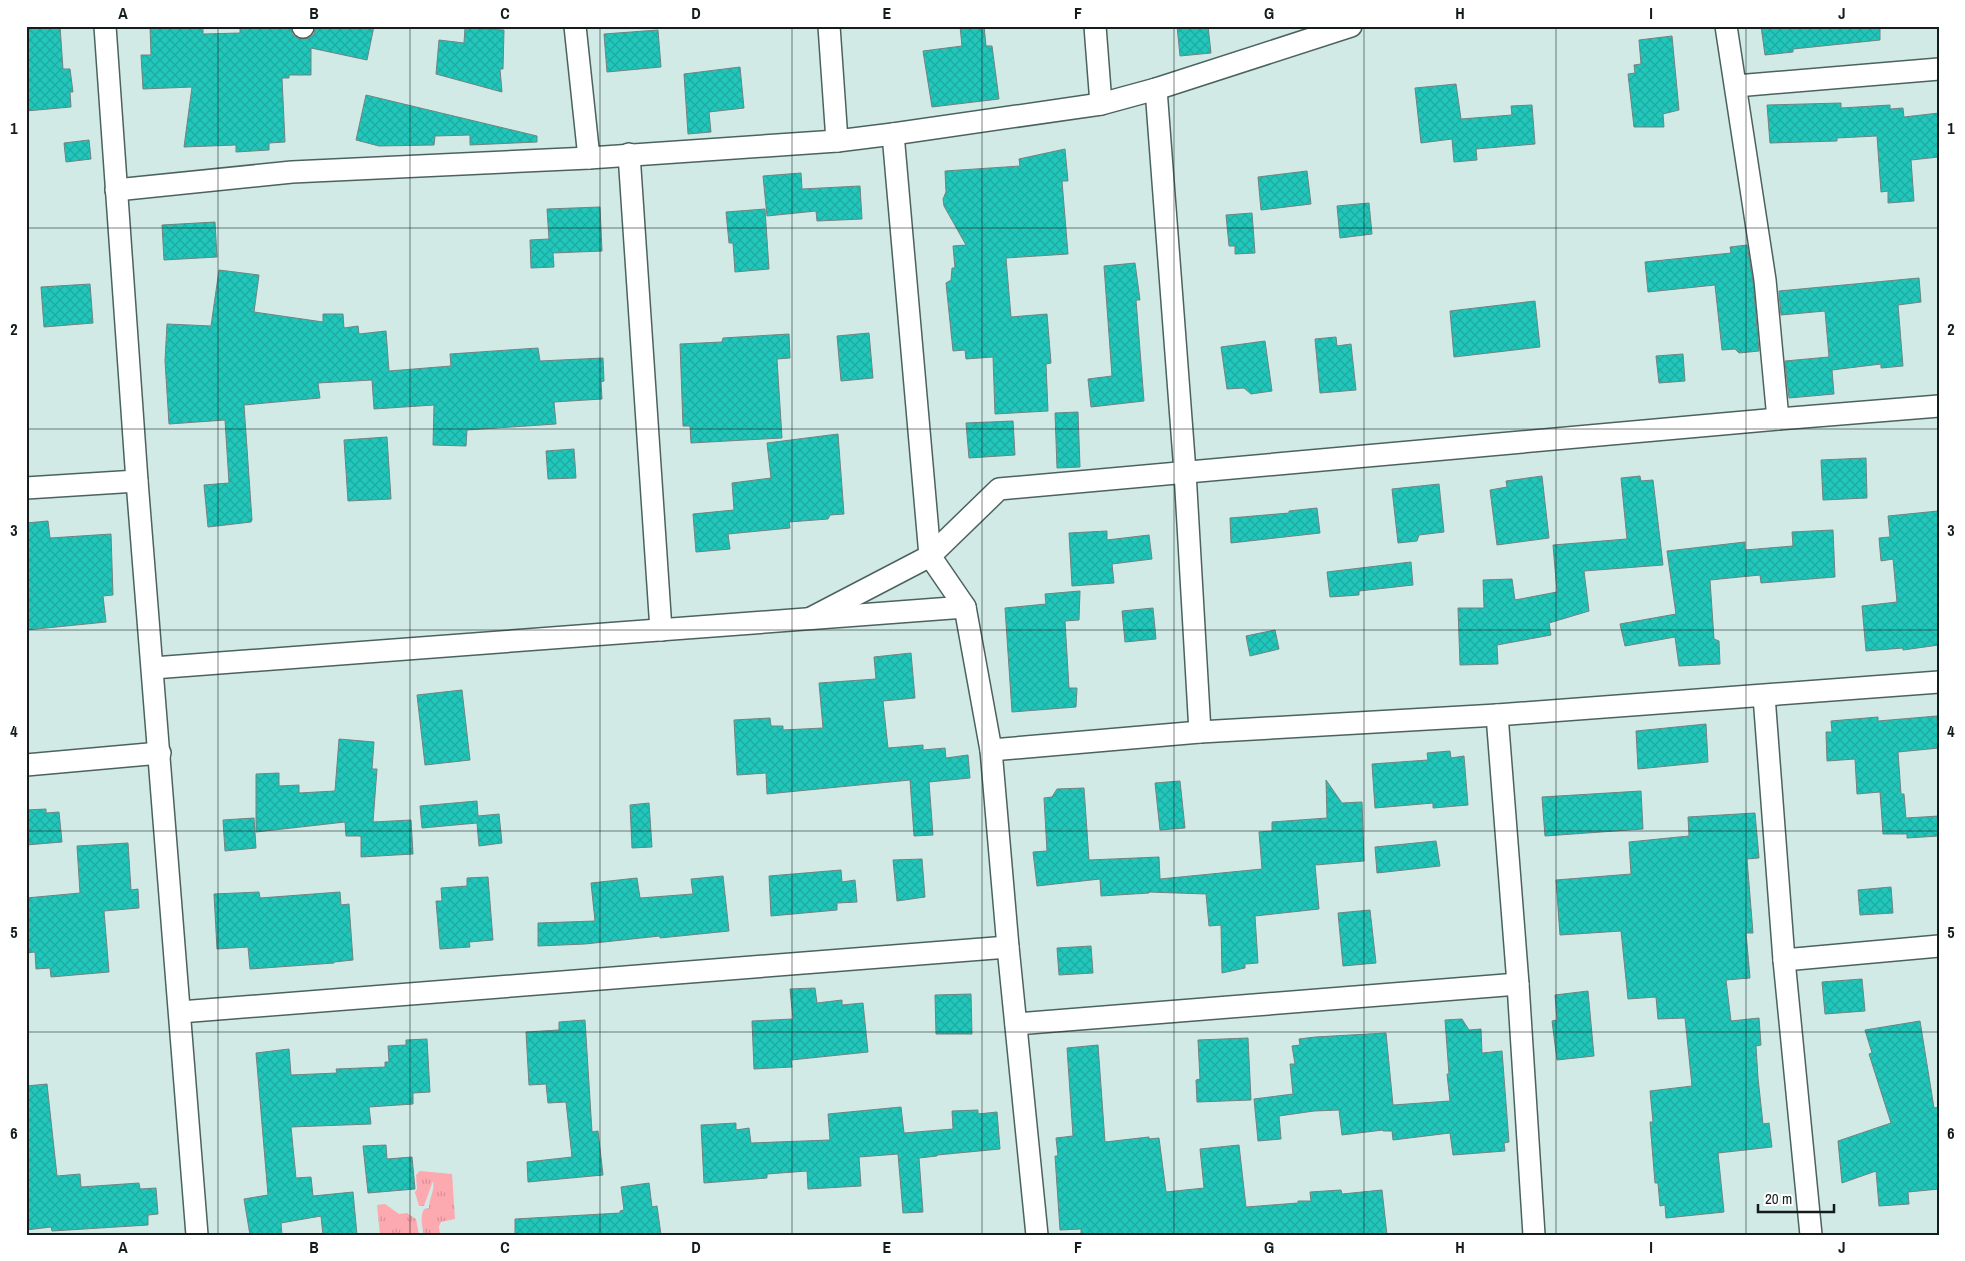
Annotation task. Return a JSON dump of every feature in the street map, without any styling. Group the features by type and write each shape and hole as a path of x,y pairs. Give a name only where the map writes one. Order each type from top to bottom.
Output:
{"street":[{"path":"105,26 137,481 198,1235"},
{"path":"575,26 589,158"},
{"path":"829,26 837,141"},
{"path":"1095,26 1101,104"},
{"path":"116,190 292,172 589,158 837,141 893,134 1101,104 1156,89 1351,26"},
{"path":"1726,26 1765,280 1778,419"},
{"path":"1736,86 1939,69"},
{"path":"1156,89 1185,472 1200,732"},
{"path":"893,134 930,556 965,607 991,750 1008,947 1037,1235"},
{"path":"629,154 661,630"},
{"path":"811,618 930,556 999,489 1939,406"},
{"path":"26,488 137,481"},
{"path":"153,668 965,607"},
{"path":"991,750 1200,732 1497,715 1939,682"},
{"path":"1764,696 1784,960 1811,1235"},
{"path":"1497,715 1518,984 1534,1235"},
{"path":"26,765 160,753"},
{"path":"1784,960 1939,946"},
{"path":"180,1012 1008,947"},
{"path":"1016,1024 1518,984"}],"green space":[{"path":"420,1171 452,1174 455,1219 441,1222 439,1226 440,1235 424,1235 422,1215 424,1209 429,1208 433,1181 424,1206 419,1206 415,1192 417,1189 416,1175"},
{"path":"385,1204 399,1214 407,1213 416,1219 419,1235 380,1235 377,1205"}],"building":[{"path":"26,26 60,26 63,69 70,69 73,92 70,92 71,107 26,111"},
{"path":"150,26 203,26 203,34 240,33 240,26 290,26 292,34 297,38 303,39 309,38 314,34 316,26 374,26 367,60 311,48 311,75 289,75 289,78 282,78 285,142 269,143 269,150 236,152 236,145 184,147 192,87 143,89 141,55 151,55"},
{"path":"960,26 984,26 986,46 992,46 999,99 932,107 923,51 962,46"},
{"path":"1177,26 1208,26 1211,53 1180,56"},
{"path":"1761,26 1880,26 1880,40 1793,49 1793,52 1765,55"},
{"path":"465,28 504,30 503,69 500,69 502,92 436,74 439,40 464,43"},
{"path":"658,30 661,67 607,72 604,34"},
{"path":"1672,36 1679,110 1663,114 1664,127 1634,127 1628,74 1635,73 1634,65 1641,64 1639,40"},
{"path":"740,67 744,108 709,112 711,132 688,134 684,74"},
{"path":"1456,84 1461,119 1512,115 1511,106 1532,105 1535,144 1476,149 1477,160 1454,162 1452,139 1421,143 1415,88"},
{"path":"366,95 537,136 537,142 470,145 470,135 435,136 434,145 379,146 356,140"},
{"path":"1841,103 1841,108 1890,105 1890,109 1903,108 1904,117 1939,113 1939,157 1911,160 1914,201 1888,203 1888,191 1881,192 1877,136 1837,138 1837,141 1770,143 1767,105"},
{"path":"89,140 91,159 66,162 64,143"},
{"path":"1065,149 1068,181 1062,181 1068,254 1006,258 1011,317 1047,314 1051,363 1046,364 1048,411 995,414 993,357 966,359 965,350 953,351 946,283 951,280 952,268 955,268 953,246 966,245 944,206 943,199 946,192 945,171 1020,166 1019,159"},
{"path":"1307,171 1311,204 1261,210 1258,177"},
{"path":"801,173 802,189 860,186 862,219 817,221 816,211 767,216 763,176"},
{"path":"1369,203 1372,234 1340,238 1337,206"},
{"path":"600,207 602,251 553,253 554,267 531,268 530,240 549,239 547,209"},
{"path":"765,209 769,269 735,272 733,243 729,243 726,212"},
{"path":"1252,213 1255,253 1235,254 1235,246 1229,246 1226,215"},
{"path":"215,222 217,257 164,260 162,225"},
{"path":"1747,245 1753,282 1759,351 1739,353 1735,349 1722,350 1715,285 1648,292 1645,262 1731,253 1730,247"},
{"path":"1135,263 1140,300 1136,300 1144,401 1091,407 1088,379 1112,376 1104,266"},
{"path":"219,270 259,275 254,312 323,322 323,314 343,314 344,328 358,326 359,334 386,331 389,371 451,366 450,354 538,348 540,361 603,358 604,381 601,382 602,399 554,402 556,424 467,430 466,446 433,445 434,405 374,409 372,380 318,383 320,398 244,405 252,520 251,522 208,527 204,485 229,483 225,420 169,424 165,361 167,324 211,326"},
{"path":"1919,278 1921,302 1898,305 1903,366 1881,368 1881,364 1832,370 1834,394 1789,398 1785,361 1829,357 1825,311 1781,315 1779,291"},
{"path":"90,284 93,323 44,327 41,287"},
{"path":"1535,301 1540,347 1454,357 1450,311"},
{"path":"869,333 873,378 841,381 837,336"},
{"path":"789,334 790,358 777,359 782,438 691,443 690,426 683,426 680,344 722,342 723,338"},
{"path":"1336,337 1337,346 1351,344 1356,390 1320,393 1315,339"},
{"path":"1265,341 1272,391 1251,394 1244,388 1227,389 1221,347"},
{"path":"1683,354 1685,381 1659,383 1656,356"},
{"path":"1078,412 1080,467 1057,468 1055,413"},
{"path":"1013,421 1015,455 969,458 966,423"},
{"path":"838,434 844,514 830,515 828,519 789,522 790,528 728,534 730,549 696,552 693,514 734,510 732,483 771,478 767,443"},
{"path":"387,437 391,499 348,501 344,440"},
{"path":"574,449 576,478 548,479 546,451"},
{"path":"1866,458 1867,498 1823,500 1821,460"},
{"path":"1542,476 1549,538 1497,545 1490,490 1507,487 1506,481"},
{"path":"1640,476 1641,481 1653,480 1663,565 1584,571 1589,611 1549,623 1551,635 1497,645 1498,664 1460,665 1458,608 1484,608 1483,580 1512,579 1515,600 1557,592 1553,545 1627,539 1621,478"},
{"path":"1439,484 1444,532 1419,535 1417,541 1398,543 1392,489"},
{"path":"1317,508 1320,533 1231,543 1230,518 1289,513 1289,511"},
{"path":"1938,511 1939,645 1903,650 1903,648 1866,651 1862,606 1897,602 1893,559 1881,561 1879,538 1890,537 1888,516"},
{"path":"48,521 50,538 111,534 113,595 103,596 106,622 26,630 26,523"},
{"path":"1833,530 1835,577 1761,583 1760,575 1710,580 1714,639 1719,641 1720,664 1679,666 1675,637 1625,646 1620,624 1676,614 1667,551 1745,542 1745,550 1793,546 1792,532"},
{"path":"1107,531 1107,540 1149,535 1152,559 1112,564 1114,583 1072,586 1069,533"},
{"path":"1411,562 1413,585 1359,591 1359,595 1330,597 1327,572"},
{"path":"1080,591 1079,620 1065,621 1069,688 1077,688 1076,707 1012,712 1005,608 1046,604 1045,594"},
{"path":"1153,608 1156,639 1125,642 1122,611"},
{"path":"1275,630 1279,649 1250,656 1246,636"},
{"path":"911,653 915,698 883,701 888,748 923,745 923,750 945,748 946,758 968,755 970,778 929,782 933,835 914,836 910,780 767,794 766,773 737,775 734,720 770,718 771,726 783,726 783,730 823,728 819,683 876,679 874,657"},
{"path":"462,690 470,760 425,765 417,695"},
{"path":"1937,716 1939,748 1898,752 1901,794 1904,794 1906,818 1939,816 1939,836 1907,838 1907,834 1883,834 1880,792 1857,794 1855,759 1827,761 1826,732 1832,732 1831,721 1878,717 1878,721"},
{"path":"1706,724 1708,762 1638,769 1636,731"},
{"path":"339,739 374,742 372,769 377,769 373,822 411,820 413,854 361,857 361,836 346,836 345,822 256,832 256,774 279,773 279,786 299,785 299,793 335,791"},
{"path":"1450,751 1451,758 1464,756 1468,805 1433,808 1433,803 1375,808 1372,764 1428,760 1427,753"},
{"path":"1326,780 1342,803 1362,802 1364,861 1315,865 1319,909 1255,916 1258,963 1245,964 1245,968 1222,973 1221,925 1209,926 1206,894 1149,892 1101,896 1100,879 1037,886 1033,852 1047,851 1044,798 1052,797 1057,789 1084,788 1089,860 1159,857 1160,879 1262,869 1259,832 1272,831 1272,822 1327,818"},
{"path":"1180,781 1185,828 1160,830 1155,783"},
{"path":"1641,791 1643,829 1545,836 1542,797"},
{"path":"477,801 478,816 499,814 502,843 479,846 477,823 422,828 420,806"},
{"path":"649,803 652,847 632,848 630,805"},
{"path":"46,809 46,813 59,812 62,842 26,845 26,810"},
{"path":"1755,813 1759,858 1747,859 1753,933 1746,933 1750,978 1726,980 1731,1021 1759,1018 1761,1045 1756,1046 1758,1078 1763,1124 1769,1123 1772,1147 1718,1153 1724,1212 1666,1218 1665,1205 1660,1206 1658,1183 1655,1183 1650,1122 1653,1122 1650,1091 1692,1086 1685,1018 1658,1019 1656,997 1628,999 1621,931 1560,935 1556,880 1631,874 1629,842 1689,836 1688,817"},
{"path":"254,818 256,848 225,851 223,820"},
{"path":"1436,841 1440,866 1377,873 1375,847"},
{"path":"128,843 131,890 138,889 139,908 104,911 109,972 51,977 50,968 36,969 35,952 26,953 26,898 80,893 77,846"},
{"path":"922,859 925,897 897,901 893,860"},
{"path":"841,870 842,882 855,880 857,902 837,903 837,910 771,916 769,876"},
{"path":"723,876 729,931 585,944 538,946 538,923 595,921 591,883 637,878 640,898 693,894 691,879"},
{"path":"488,877 493,940 469,942 470,947 440,949 436,901 442,901 441,888 467,886 467,878"},
{"path":"1891,887 1893,913 1860,915 1858,890"},
{"path":"259,892 260,898 340,892 341,905 349,904 353,960 250,969 248,947 217,949 214,894"},
{"path":"1370,910 1376,963 1343,966 1338,913"},
{"path":"1091,946 1093,973 1059,975 1057,948"},
{"path":"1862,979 1865,1011 1825,1014 1822,982"},
{"path":"815,988 817,1003 842,1000 842,1005 863,1003 868,1052 791,1060 792,1067 754,1069 752,1021 793,1019 790,989"},
{"path":"1588,991 1594,1056 1557,1060 1552,1021 1557,1020 1555,995"},
{"path":"971,994 972,1034 936,1034 935,995"},
{"path":"1462,1019 1469,1030 1481,1029 1482,1053 1502,1051 1509,1142 1504,1143 1505,1151 1453,1155 1450,1133 1393,1140 1392,1131 1383,1130 1342,1135 1339,1110 1279,1116 1281,1139 1258,1141 1254,1099 1293,1094 1290,1064 1295,1064 1292,1046 1300,1045 1299,1039 1386,1033 1393,1105 1450,1101 1445,1020"},
{"path":"585,1020 592,1132 598,1131 603,1175 528,1182 527,1162 572,1157 566,1102 548,1103 546,1084 529,1085 526,1032 559,1030 559,1022"},
{"path":"1920,1021 1934,1108 1939,1107 1939,1189 1908,1192 1909,1204 1879,1206 1876,1171 1842,1183 1838,1141 1891,1123 1869,1054 1872,1053 1865,1030"},
{"path":"1248,1038 1251,1100 1197,1102 1196,1080 1200,1079 1198,1040"},
{"path":"427,1039 430,1092 413,1093 413,1104 369,1107 371,1124 291,1127 296,1178 311,1177 313,1196 353,1192 357,1235 323,1235 321,1216 281,1223 282,1235 250,1235 244,1199 268,1195 256,1053 289,1049 291,1075 337,1073 336,1069 385,1067 385,1062 389,1062 388,1046 406,1045 406,1040"},
{"path":"1098,1045 1105,1142 1149,1137 1149,1139 1159,1138 1166,1192 1204,1188 1200,1149 1239,1145 1246,1207 1311,1201 1310,1192 1341,1190 1342,1194 1382,1190 1387,1235 1081,1235 1081,1229 1060,1230 1055,1156 1058,1156 1056,1138 1073,1136 1067,1048"},
{"path":"47,1084 57,1176 80,1174 81,1187 139,1183 140,1189 156,1188 158,1214 148,1215 148,1225 52,1231 51,1227 26,1230 26,1111 28,1111 26,1086"},
{"path":"901,1107 904,1133 953,1129 952,1111 978,1110 978,1114 997,1112 1000,1149 919,1158 923,1212 903,1213 898,1154 859,1157 861,1186 808,1189 807,1171 767,1174 767,1178 704,1183 701,1125 736,1123 736,1130 749,1128 751,1143 830,1140 828,1114"},
{"path":"386,1145 387,1159 412,1157 415,1189 368,1193 363,1146"},
{"path":"649,1183 652,1207 657,1206 661,1235 515,1235 515,1219 620,1213 620,1211 624,1210 621,1187"}]}
